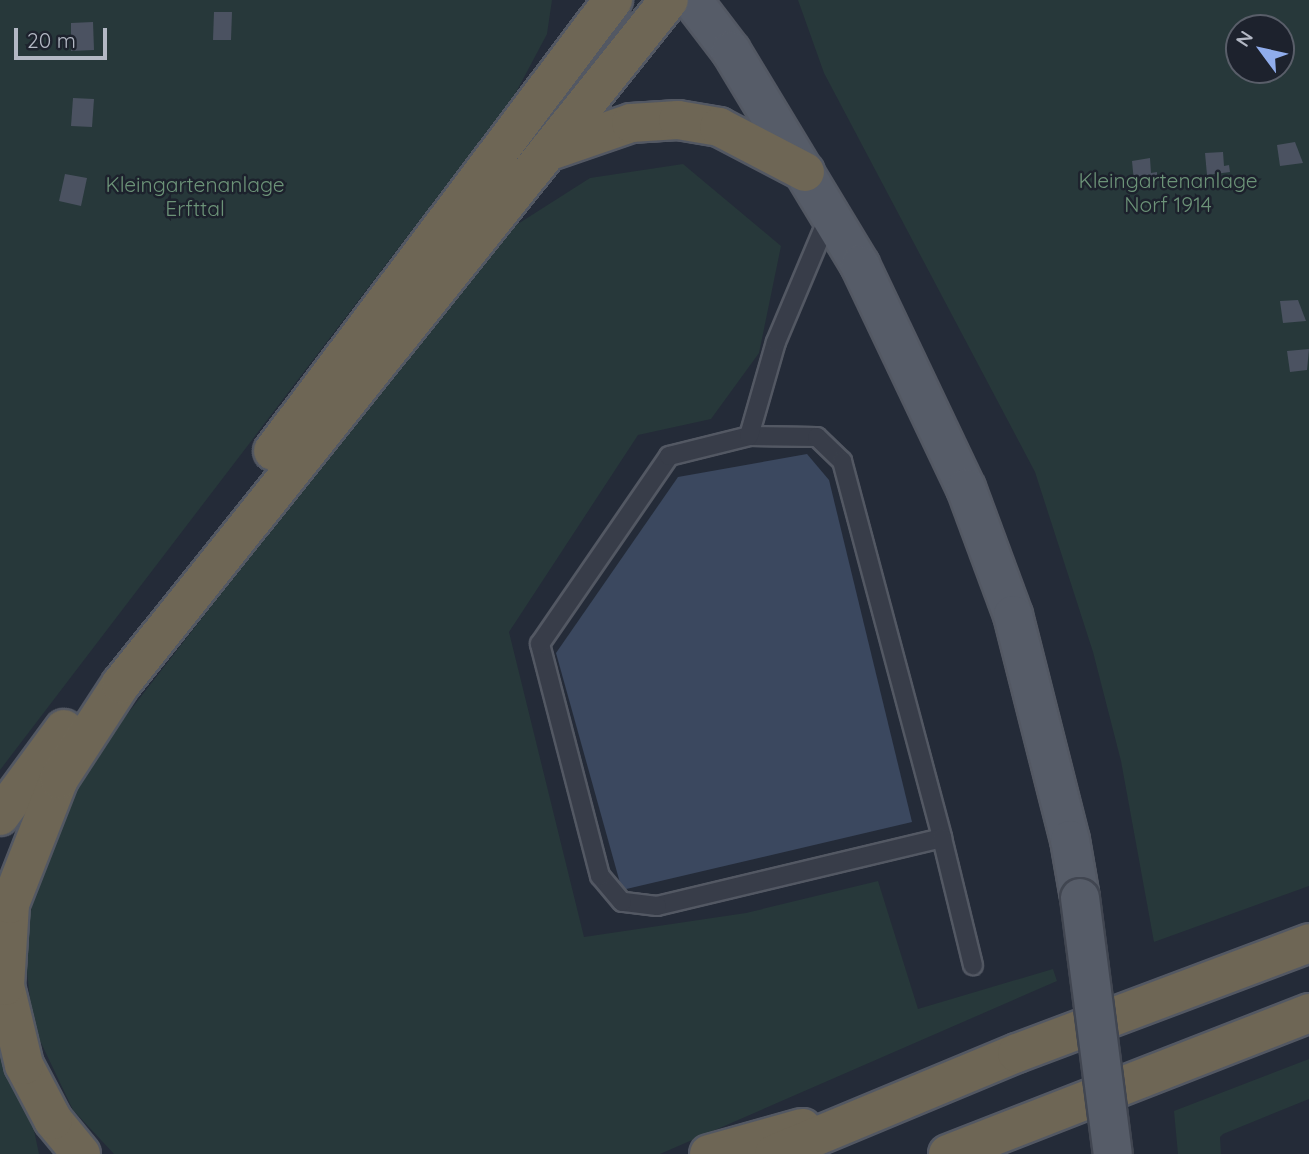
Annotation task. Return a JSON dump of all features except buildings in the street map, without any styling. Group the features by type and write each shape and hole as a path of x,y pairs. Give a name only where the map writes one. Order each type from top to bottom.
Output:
{"highway":[{"path":"576,47 588,0"},
{"path":"0,816 613,0"},
{"path":"81,1154 53,1120 24,1065 5,986 9,904 41,818 89,729 121,684 669,0"},
{"path":"545,152 631,123 678,120 719,127 804,172"},
{"path":"774,1154 843,1123 1309,943"},
{"path":"948,1154 1309,1013"},
{"path":"709,1154 799,1128 843,1123"}],"main road":[{"path":"692,0 731,51 830,215 916,376 966,488 1003,589 1070,840 1113,1154"}],"lane":[{"path":"749,436 776,342 830,215"},
{"path":"942,838 657,906 622,902 600,876 540,644 669,456 749,436 817,437 842,461 942,838 973,965"}],"green space":[{"name":"Kleingartenanlage Erfttal","path":"0,0 552,0 547,34 513,98 0,770"},
{"name":"Kleingartenanlage Norf 1914","path":"798,0 1309,0 1309,886 1154,942 1121,761 1093,652 1035,472 824,73"},
{"path":"683,164 781,246 759,353 711,419 638,435 509,632 584,937 746,913 878,881 918,1009 1053,969 1057,981 660,1154 114,1154 73,1110 33,1026 24,945 42,858 94,757 499,236 590,178"},
{"path":"0,1029 31,1116 39,1154 0,1154"},
{"path":"1309,1059 1309,1099 1223,1134 1220,1137 1221,1154 1178,1154 1174,1111"}],"water":[{"path":"807,454 829,480 912,822 622,890 556,653 678,477"}]}
